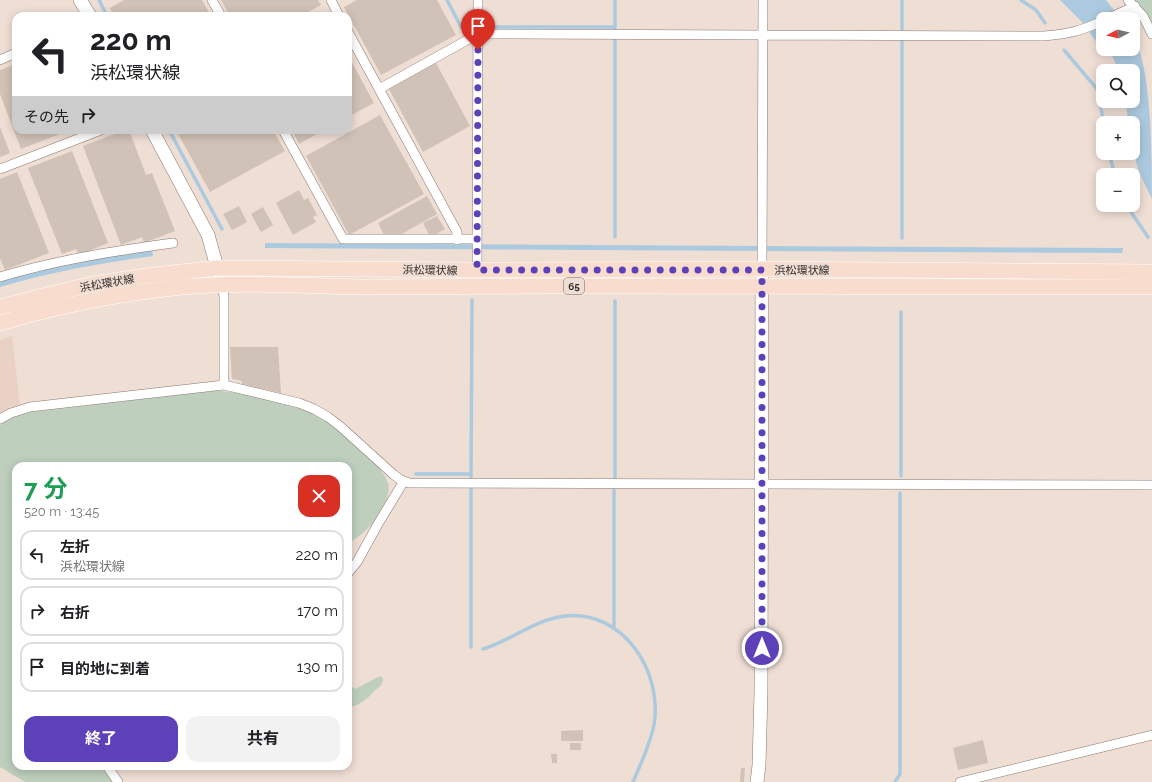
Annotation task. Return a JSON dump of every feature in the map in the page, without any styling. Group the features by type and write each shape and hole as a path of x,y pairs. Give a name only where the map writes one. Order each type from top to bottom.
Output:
{"main road":[{"name":"浜松環状線","path":"0,307 93,284 145,276 217,268 477,263 762,270 1152,272"},
{"name":"浜松環状線","path":"0,324 46,311 96,300 147,292 222,285 762,288 864,286 1152,287"}],"street":[{"path":"80,0 88,12"},
{"path":"212,0 219,12"},
{"path":"331,0 338,12"},
{"path":"477,263 478,0"},
{"path":"757,782 759,765 761,692 763,0"},
{"path":"1124,12 1131,3 1143,16 1152,34"},
{"path":"379,89 478,34 1044,36 1080,31 1096,24"},
{"path":"352,39 457,232 457,240"},
{"path":"0,60 12,56"},
{"path":"0,169 91,134"},
{"path":"154,134 208,235 222,285 224,296 224,385"},
{"path":"285,134 343,240 477,241"},
{"path":"0,277 35,267 88,256 173,243"},
{"path":"0,419 11,413 30,407 224,385 299,403 314,409 341,427 394,475 409,483 1152,485"},
{"path":"352,568 404,481"},
{"path":"960,782 1152,735"},
{"path":"110,770 118,782"}],"shaded area":[{"path":"12,336 20,405 9,408 0,413 0,340"}],"green space":[{"path":"1133,0 1152,0 1152,24 1141,7"},
{"path":"213,391 224,391 249,395 300,408 319,417 342,433 366,454 384,475 388,483 386,501 382,510 370,526 352,541 352,462 12,462 12,770 106,770 113,782 25,782 0,767 0,425 13,417 31,412"},
{"path":"380,676 383,678 381,685 370,696 362,702 352,706 352,687 355,689"}],"water":[{"path":"1060,0 1106,0 1115,12 1096,12 1096,41 1082,22"},
{"path":"1140,54 1144,68 1150,113 1152,199 1140,174 1140,168 1138,168 1136,160 1140,160 1140,116 1128,116 1126,108 1140,108 1140,64 1116,64 1112,56 1140,56"},
{"path":"265,243 1123,248 1122,253 265,248"},
{"path":"152,250 153,256 76,268 0,287 0,281 36,271 89,260"}],"building":[{"path":"124,0 202,0 209,12 112,12 110,8"},
{"path":"221,0 318,0 321,5 308,12 228,12"},
{"path":"357,0 437,0 456,35 381,75 352,22 352,12 347,12 344,7"},
{"path":"352,62 374,103 352,115"},
{"path":"436,63 470,126 423,152 389,89"},
{"path":"12,66 12,125 0,94 0,70"},
{"path":"380,115 424,194 349,235 306,156 346,134 352,134 352,131"},
{"path":"0,127 10,153 0,157"},
{"path":"15,134 60,134 21,149"},
{"path":"114,134 131,134 146,175 152,173 175,231 144,243 142,237 121,245 83,146"},
{"path":"178,134 275,134 285,151 210,192"},
{"path":"294,134 317,134 299,144"},
{"path":"72,151 108,243 79,255 76,249 62,254 28,168"},
{"path":"17,172 49,253 5,270 0,258 0,179"},
{"path":"299,190 304,200 308,198 317,215 313,217 316,222 293,235 276,203"},
{"path":"427,196 437,214 400,235 384,235 378,223"},
{"path":"239,206 247,222 232,230 223,214"},
{"path":"263,207 273,225 261,232 251,214"},
{"path":"437,216 445,229 435,235 429,235 423,223"},
{"path":"230,347 278,347 281,393 242,384 242,381 232,379"},
{"path":"583,730 583,741 561,741 561,731"},
{"path":"983,740 988,763 958,770 953,748"},
{"path":"570,743 581,743 581,750 570,750"},
{"path":"551,754 557,754 557,763 552,763"},
{"path":"741,768 745,768 744,782 740,782"}],"waterway":[{"path":"99,0 105,12"},
{"path":"447,0 461,27 471,27"},
{"path":"615,0 615,28"},
{"path":"902,0 902,29"},
{"path":"1021,0 1036,10 1045,23"},
{"path":"485,27 615,27"},
{"path":"615,40 615,237"},
{"path":"902,41 902,238"},
{"path":"1064,50 1097,89 1103,116"},
{"path":"171,134 222,229"},
{"path":"1111,160 1113,168"},
{"path":"1131,212 1148,237"},
{"path":"471,477 472,300"},
{"path":"615,301 615,478"},
{"path":"901,312 901,476"},
{"path":"416,474 471,474"},
{"path":"471,489 471,647"},
{"path":"614,490 614,629"},
{"path":"895,782 900,774 900,493"},
{"path":"483,649 504,641 533,626 554,618 565,616 586,617 605,623 621,634 635,648 645,665 652,684 655,705 654,725 650,740 633,782"}],"route":[{"path":"478,50 477,270 762,270 762,648"}]}
